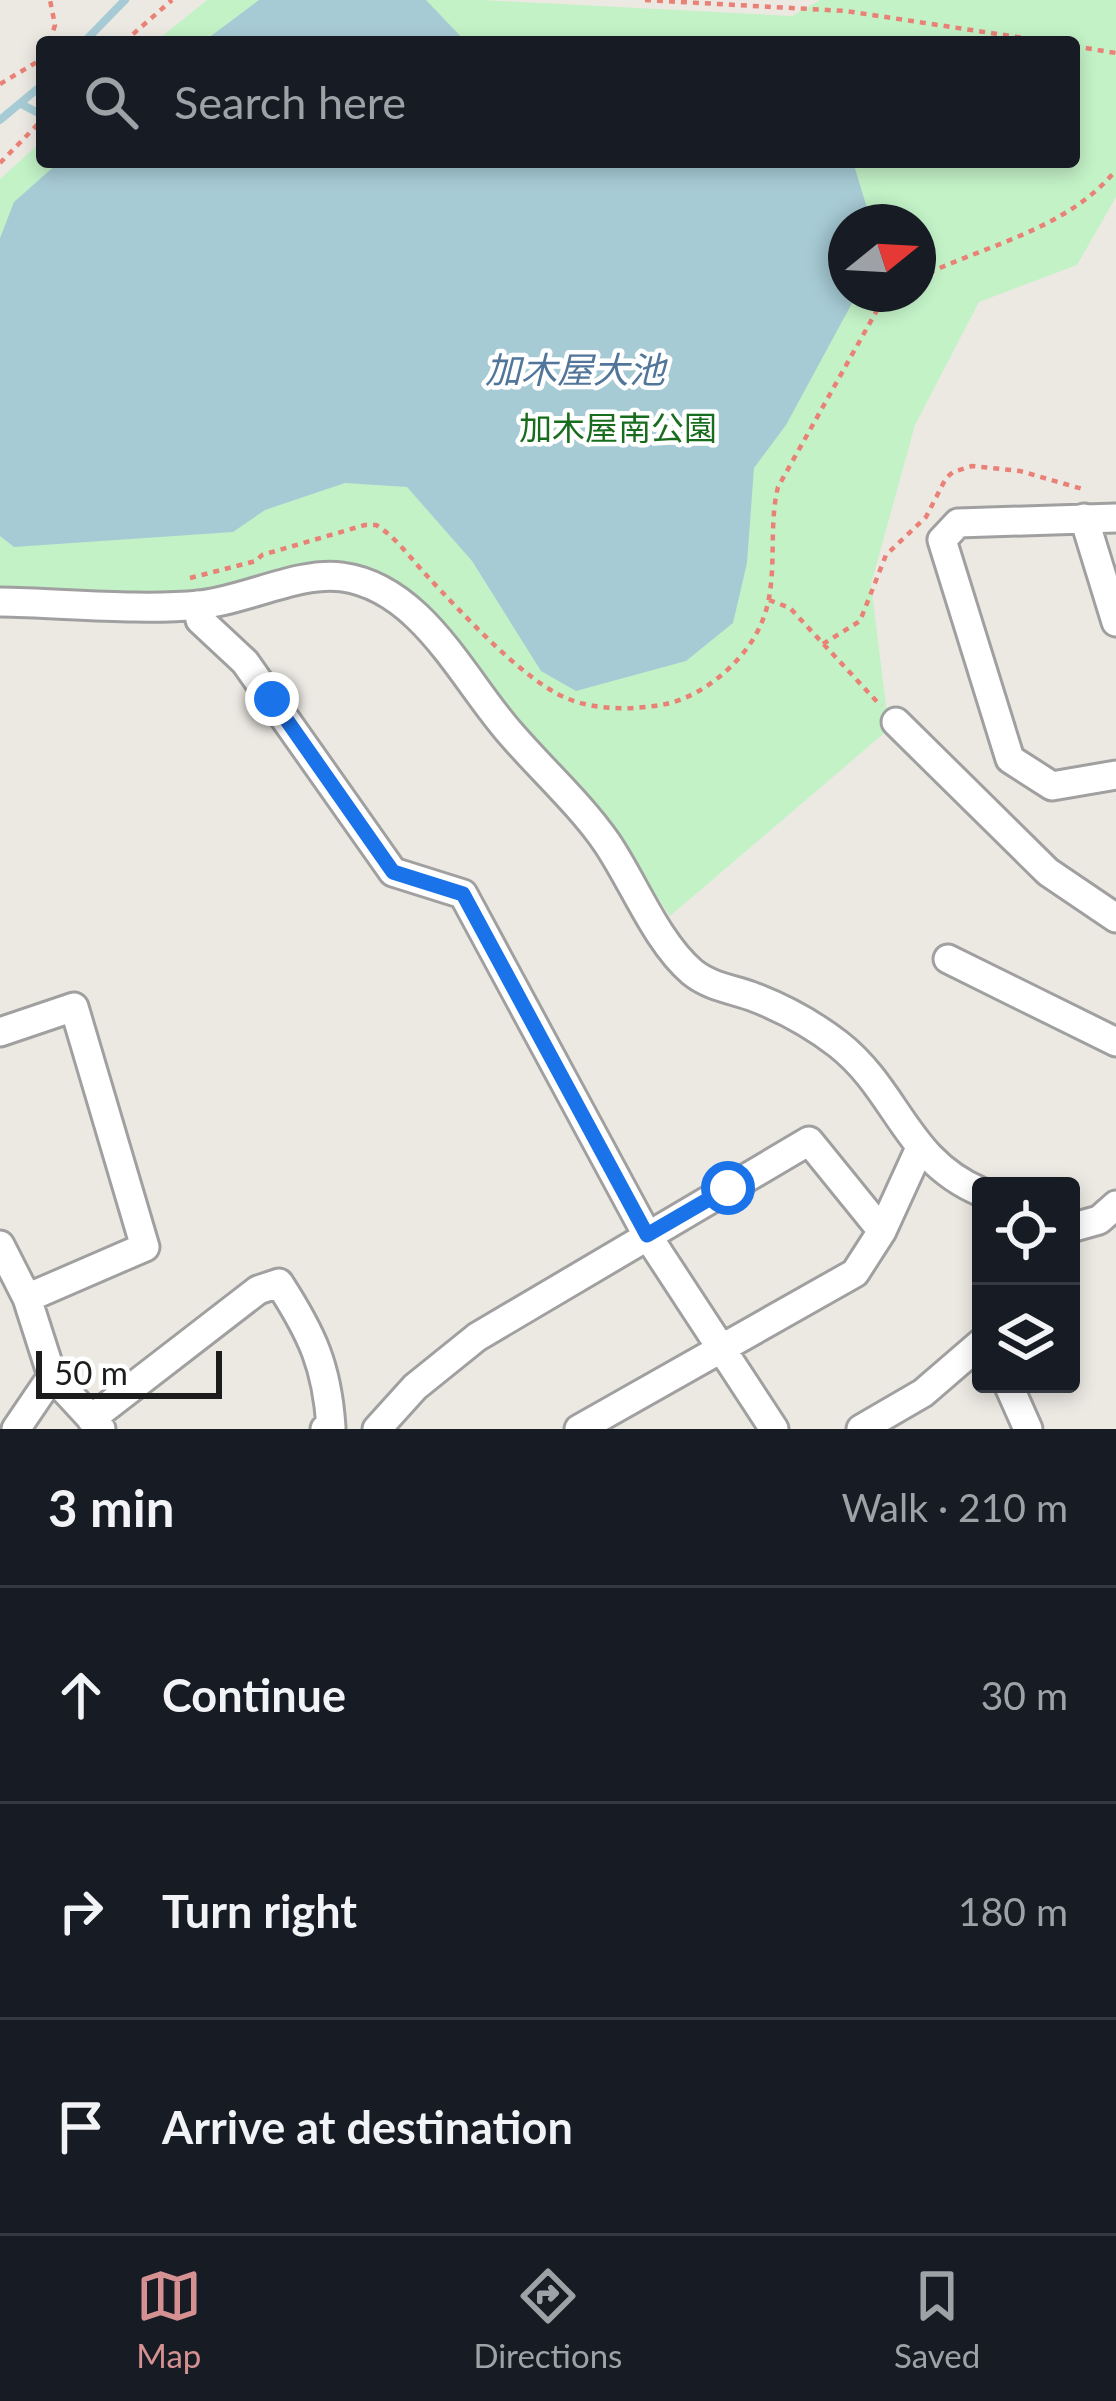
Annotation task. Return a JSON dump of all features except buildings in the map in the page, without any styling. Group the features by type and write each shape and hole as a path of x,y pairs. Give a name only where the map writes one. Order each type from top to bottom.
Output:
{"street":[{"path":"1084,518 1116,622"},
{"path":"1116,518 958,523 942,540 1010,759 1052,786 1116,775"},
{"path":"0,602 198,605 258,595 300,578 344,577 393,596 440,640 506,728 606,841 654,922 692,972 805,1021 843,1048 877,1083 919,1150 972,1186"},
{"path":"198,605 200,620 245,662 393,872 463,894 647,1235 774,1429"},
{"path":"896,722 1048,872 1116,918"},
{"path":"948,959 1116,1042"},
{"path":"0,1032 74,1007 145,1247 27,1298"},
{"path":"377,1429 416,1387 478,1337 809,1141 882,1231"},
{"path":"580,1429 855,1274 882,1231 919,1150"},
{"path":"1080,1225 1099,1220 1116,1205"},
{"path":"1080,1230 1116,1241"},
{"path":"0,1245 27,1298 52,1376 96,1424 258,1291 279,1283 311,1332 328,1383 332,1427 325,1429"},
{"path":"861,1429 923,1393 972,1351"},
{"path":"16,1429 52,1376"},
{"path":"1012,1393 1028,1429"}],"path":[{"path":"50,0 55,25 52,36"},
{"path":"131,36 172,0"},
{"path":"645,0 846,11 1011,36"},
{"path":"1080,47 1116,53"},
{"path":"0,84 36,63"},
{"path":"0,163 36,126"},
{"path":"936,269 1062,218 1116,170"},
{"path":"180,581 376,525 532,676 566,698 615,709 679,701 709,684 743,654 761,625 769,600 778,488 876,312"},
{"path":"769,600 790,608 896,722"}],"green space":[{"name":"加木屋大池","path":"207,0 482,0 792,16 820,0 1116,0 1116,197 1077,265 979,302 915,425 871,584 889,729 670,916 614,831 518,722 453,634 403,590 355,569 202,594 0,593 0,179 36,146 36,168 1080,168 1080,36 162,36"}],"water":[{"path":"259,0 426,0 460,36 211,36"},
{"name":"加木屋大池","path":"52,168 855,168 866,204 828,204 828,312 847,312 786,425 754,468 747,563 733,623 686,661 576,691 541,671 472,561 407,487 345,483 265,510 233,532 14,547 0,536 0,238 14,202"}],"waterway":[{"path":"90,36 125,0"},
{"path":"0,120 36,90"},
{"path":"23,105 36,112"}],"route":[{"path":"272,699 393,872 463,894 647,1235 728,1188"}],"park label":[{"name":"加木屋南公園","path":"618,427"}]}
